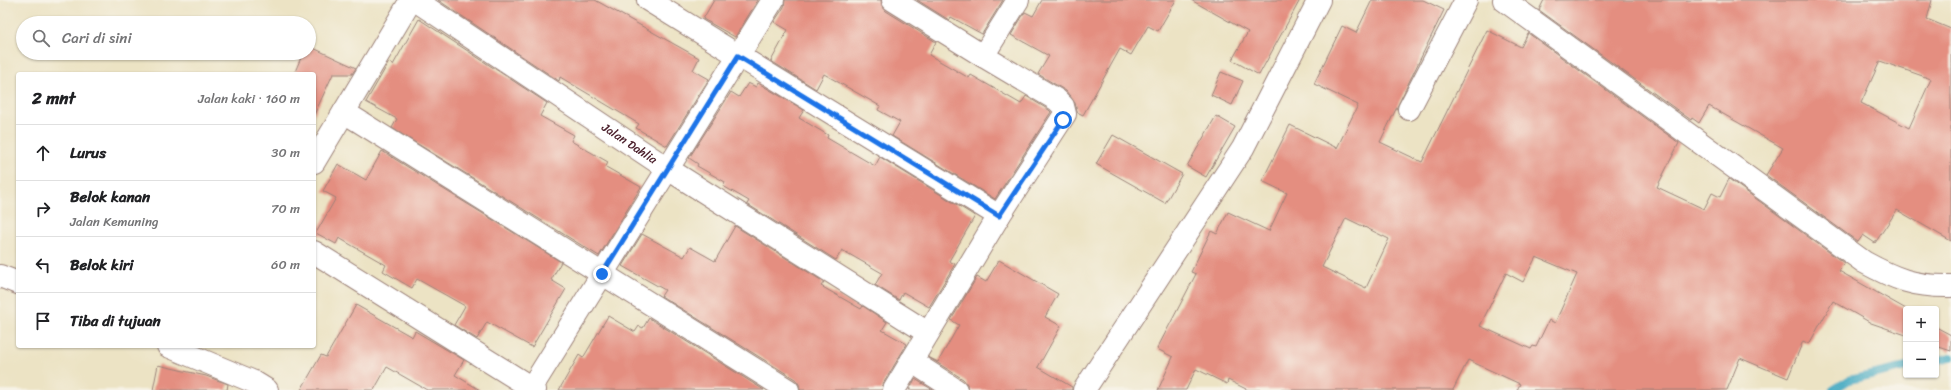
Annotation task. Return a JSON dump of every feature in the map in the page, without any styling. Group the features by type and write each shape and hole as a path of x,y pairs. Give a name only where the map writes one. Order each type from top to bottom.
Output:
{"street":[{"path":"316,159 411,0"},
{"name":"Jalan Dahlia","path":"415,0 668,169 928,333"},
{"path":"648,0 999,216"},
{"path":"316,253 532,389 773,0"},
{"path":"894,0 1057,100 1063,106 1065,114 999,216 894,390"},
{"path":"983,56 1018,0"},
{"path":"1084,390 1243,148 1319,0"},
{"path":"1409,109 1466,0"},
{"path":"1504,0 1529,8 1864,262 1900,280 1917,284 1951,286"},
{"path":"344,112 788,390"},
{"path":"0,276 16,282"},
{"path":"173,348 254,382 267,390"},
{"path":"911,361 956,390"}],"building":[{"path":"438,0 595,0 699,58 693,70 709,79 667,146 636,128 639,124 560,77 559,81"},
{"path":"714,0 758,0 735,37 703,19"},
{"path":"785,0 881,0 882,6 886,11 936,42 929,55 969,78 971,75 1021,104 1026,96 1049,110 1051,112 995,199 892,136 900,122 878,110 880,106 824,74 816,89 771,61 788,30 774,22 784,7"},
{"path":"917,0 1003,0 982,34 951,17 949,20"},
{"path":"1042,0 1176,0 1158,31 1148,26 1131,55 1120,49 1083,115 1077,112 1075,103 1066,91 1038,74 1049,56 1011,35 1025,12 1033,16"},
{"path":"1191,0 1300,0 1259,75 1232,60 1248,32"},
{"path":"1372,0 1423,0 1444,10 1380,142 1422,162 1487,30 1521,47 1528,33 1679,143 1657,187 1704,209 1712,193 1720,197 1729,179 1844,263 1839,271 1903,307 1903,334 1871,323 1833,301 1809,344 1803,341 1788,378 1740,358 1727,390 1517,390 1520,384 1468,360 1453,390 1248,390 1228,380 1227,384 1196,369 1186,390 1158,390 1173,357 1157,349 1196,274 1191,272 1211,231 1217,234 1228,212 1269,231 1287,193 1262,181 1290,125 1337,148 1358,105 1314,84 1342,26 1356,33","holes":["1346,218 1389,239 1366,288 1322,267","1536,257 1577,274 1555,323 1549,320 1536,347 1533,346 1531,349 1480,326 1506,273 1523,282"]},
{"path":"1544,0 1932,0 1927,19 1951,29 1951,241 1897,210 1875,243 1863,235 1858,242 1766,175 1783,148 1709,106 1699,123 1692,118 1691,120 1539,10","holes":["1880,61 1931,79 1909,128 1861,103"]},
{"path":"419,19 547,103 540,116 574,135 571,141 608,162 606,167 641,187 599,256 392,128 397,119 366,102 389,62 393,65"},
{"path":"316,49 356,68 352,74 333,74 316,111 316,72 295,72 300,60 316,60"},
{"path":"1221,72 1243,81 1232,105 1211,95"},
{"path":"748,83 756,87 758,83 804,110 799,118 828,135 827,138 875,166 880,157 975,216 949,261 955,264 929,307 903,292 899,300 875,285 882,273 842,250 836,260 747,204 749,201 723,186 725,182 697,166 698,164 689,158 731,92 739,97"},
{"path":"1216,116 1235,127 1206,177 1187,166"},
{"path":"1113,135 1182,174 1165,203 1096,164"},
{"path":"382,151 561,262 551,280 566,289 532,347 487,322 477,339 454,325 465,306 417,279 412,288 383,271 386,265 339,238 336,244 316,233 336,198 323,191 338,164 366,180"},
{"path":"735,226 824,282 821,286 861,309 863,306 887,322 882,330 907,344 883,384 882,390 800,390 799,384 795,379 661,296 665,290 622,266 642,234 684,257 690,247 715,261"},
{"path":"999,260 1058,294 1045,317 1061,326 1038,367 1072,387 1072,390 968,390 967,384 963,379 928,357 938,362 959,325 951,320 977,277 986,282"},
{"path":"356,305 412,337 415,331 464,360 455,375 480,390 427,390 387,367 374,390 301,390 321,355 326,357"},
{"path":"608,316 635,332 639,326 643,328 649,318 764,390 559,390 579,355 583,358"},
{"path":"1939,329 1951,335 1951,351 1939,347"},
{"path":"158,365 206,376 228,384 227,390 153,390"},
{"path":"915,379 933,390 909,390"}],"waterway":[{"path":"1939,360 1951,357"},
{"path":"1833,390 1849,380 1903,368"}],"route":[{"path":"602,274 738,56 999,216 1063,120"}]}
